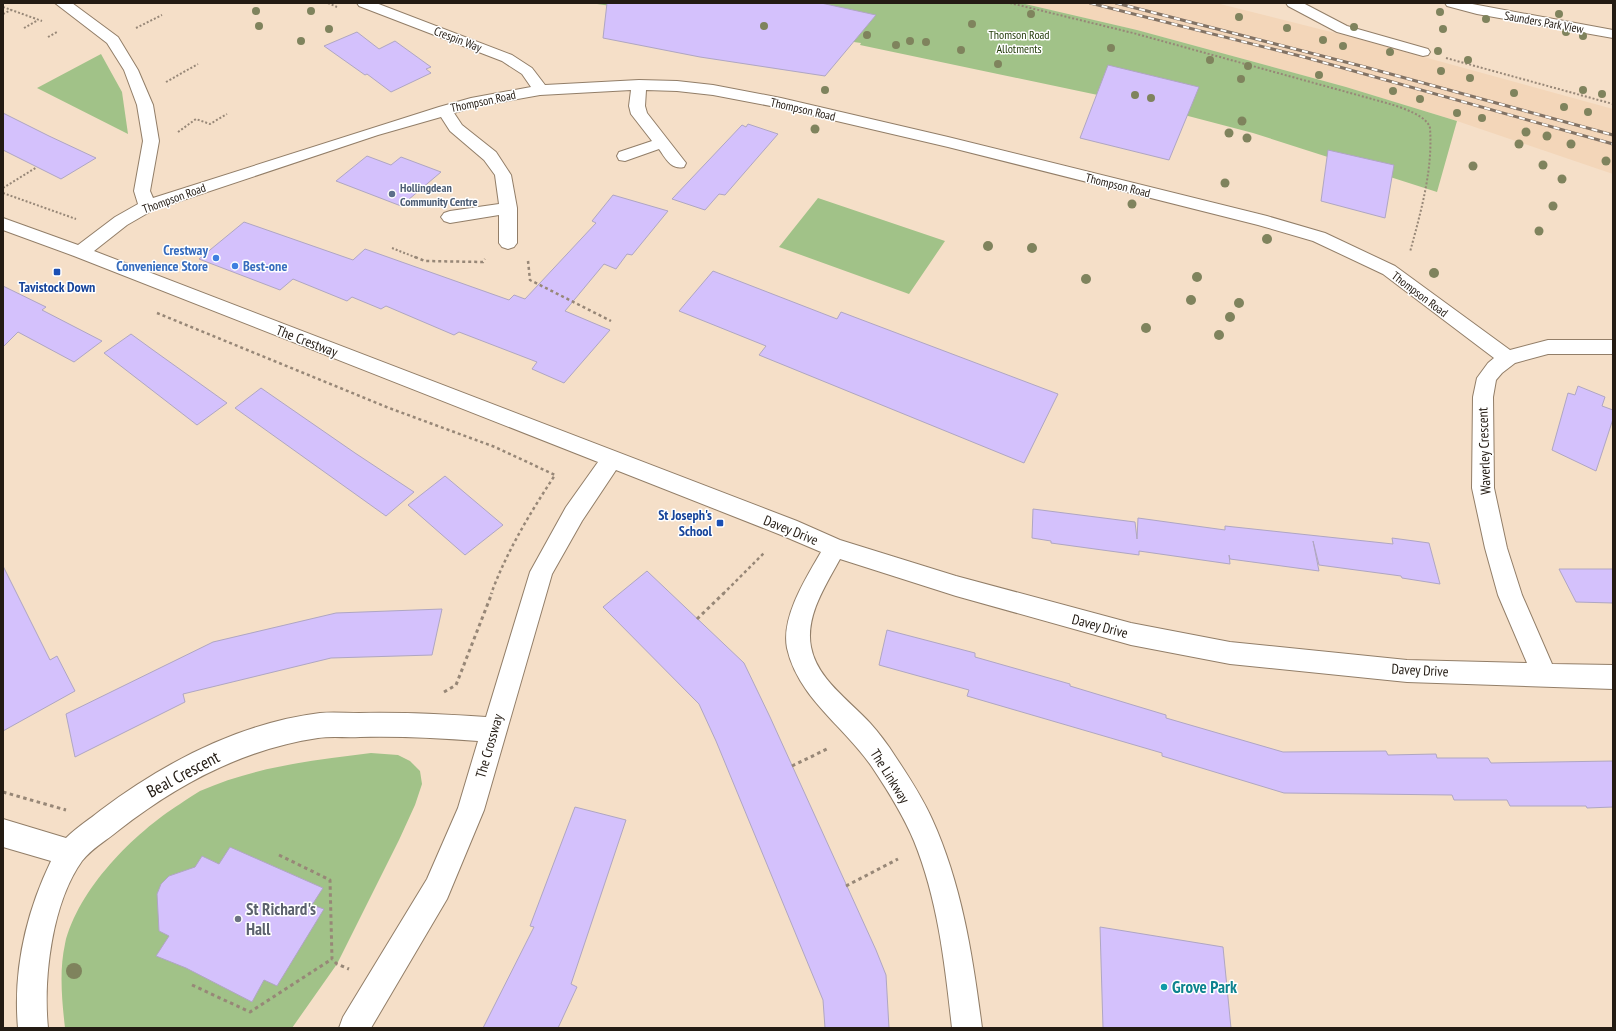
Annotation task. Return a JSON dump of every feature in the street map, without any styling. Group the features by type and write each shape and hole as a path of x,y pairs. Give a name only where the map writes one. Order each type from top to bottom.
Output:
{"street":[{"path":"62,3 71,8 113,40 131,70 144,105 151,141 142,191 147,206"},
{"name":"Crespin Way","path":"364,3 507,58 524,68 536,79 540,90"},
{"path":"1293,3 1342,29 1423,52"},
{"name":"Saunders Park View","path":"1452,3 1477,10 1613,34"},
{"path":"639,85 638,110 678,163"},
{"name":"Thompson Road","path":"80,252 121,221 147,206 334,144 444,110 490,99 540,90 639,85 677,86 713,90 781,103 948,142 1261,220 1333,242 1367,258 1400,278 1508,358"},
{"path":"444,110 456,128 490,156 503,175 508,208 508,243"},
{"path":"625,156 662,143"},
{"path":"450,217 508,208"},
{"name":"The Crestway","path":"3,224 80,252 611,460"},
{"name":"Waverley Crescent","path":"1544,674 1510,595 1496,548 1483,488 1483,397 1487,378 1495,368 1508,358 1525,352 1548,347 1613,347"},
{"name":"Davey Drive","path":"611,460 789,528 835,548 956,586 1131,634 1230,653 1407,671 1613,677"},
{"name":"The Crossway","path":"354,1028 437,889 471,810 541,572 574,514 611,460"},
{"name":"The Linkway","path":"835,548 813,589 806,607 798,633 799,647 804,661 816,684 861,732 892,775 929,843 949,912 962,981 967,1028"},
{"name":"Beal Crescent","path":"33,1028 31,1014 32,968 40,929 60,874 70,853 115,816 177,774 221,753 277,734 318,726 405,724 494,730"},
{"path":"3,832 70,853"}],"path":[{"path":"328,3 340,8"},
{"path":"1010,3 1071,17 1274,72 1392,105 1424,118 1429,124 1431,153 1426,192 1408,261 1400,278"},
{"path":"3,14 12,10"},
{"path":"130,31 162,15"},
{"path":"24,28 38,20"},
{"path":"48,37 58,31"},
{"path":"1423,52 1613,104"},
{"path":"161,85 198,64"},
{"path":"173,135 196,119 210,124 227,114"},
{"path":"3,188 37,167"},
{"path":"3,193 106,232"},
{"path":"392,248 425,261 483,262 492,247 508,243 527,248 530,280 611,321"},
{"path":"156,313 389,408 495,447 555,475 528,516 499,573 471,650 456,685"},
{"path":"697,619 789,528"},
{"path":"792,766 861,732"},
{"path":"846,886 929,843"},
{"path":"279,855 330,880 332,959 337,964 382,983"},
{"path":"192,985 250,1012 332,959"}],"shaded area":[{"path":"1021,3 1216,3 1351,37 1613,109 1613,174 1457,121 1346,87 1137,30"}],"green space":[{"name":"Thomson Road Allotments","path":"590,3 1021,3 1137,30 1346,87 1457,121 1437,192 1253,133 1150,106 860,45 861,43 665,16 667,14"},
{"path":"101,54 122,92 128,134 37,88"},
{"path":"818,198 945,241 909,294 779,247"},
{"path":"371,753 398,755 410,761 420,771 422,784 415,805 399,840 337,964 292,1028 65,1028 62,997 62,965 65,944 72,923 82,903 95,883 110,864 144,830 195,794 220,783 263,770 306,762"}],"building":[{"path":"607,3 821,3 876,15 825,76 700,57 603,38"},
{"path":"357,32 379,49 395,41 431,67 426,69 431,73 391,92 367,74 365,75 324,46"},
{"path":"1108,65 1199,87 1169,160 1080,138"},
{"path":"3,113 96,158 61,179 3,150"},
{"path":"748,124 778,134 725,195 719,194 705,210 672,199 742,125 746,127"},
{"path":"1328,150 1394,165 1385,218 1321,201"},
{"name":"Hollingdean Community Centre","path":"367,156 391,165 401,157 441,172 401,206 336,181"},
{"path":"613,195 668,211 632,255 627,254 616,269 604,264 565,311 610,330 564,383 532,369 537,362 459,332 454,335 386,306 381,309 352,297 347,301 293,279 280,290 199,259 244,222 353,260 365,249 509,300 514,295 525,299 596,223 592,221"},
{"path":"713,271 837,319 841,312 1058,394 1024,463 759,355 766,346 679,311"},
{"path":"3,286 46,307 42,310 102,341 74,362 18,332 3,347"},
{"path":"131,334 227,403 197,425 104,353"},
{"path":"1578,386 1605,397 1602,406 1613,410 1613,419 1596,471 1552,450 1568,393 1575,395"},
{"path":"261,388 414,492 386,516 235,408"},
{"path":"445,476 503,525 465,555 408,505"},
{"path":"1033,509 1135,522 1137,539 1138,518 1225,530 1225,526 1393,544 1392,538 1429,543 1440,584 1402,578 1401,576 1319,565 1313,541 1319,571 1230,559 1229,555 1230,564 1139,551 1139,555 1051,543 1051,541 1032,538"},
{"path":"3,566 50,660 57,656 75,691 3,731"},
{"path":"1559,569 1613,569 1613,603 1576,602"},
{"path":"647,571 744,663 770,717 886,975 889,1028 825,1028 823,1000 716,741 699,704 603,607"},
{"path":"442,609 432,655 331,658 183,694 185,702 75,757 66,714 213,642 336,613"},
{"path":"887,630 975,653 975,657 1070,684 1070,686 1166,715 1166,718 1283,752 1386,751 1388,755 1436,754 1437,758 1488,758 1491,763 1613,761 1613,807 1587,808 1586,806 1510,806 1507,800 1454,800 1452,795 1284,793 1162,756 1162,753 967,696 969,690 879,665"},
{"path":"575,807 626,820 571,984 577,987 558,1028 483,1028 534,927 530,926"},
{"name":"St Richard's Hall","path":"230,847 323,888 312,905 324,909 277,986 264,980 252,1002 186,968 156,956 169,936 159,931 157,894 161,884 169,876 195,867 202,856 219,864"},
{"name":"Grove Park","path":"1100,927 1223,947 1231,1028 1103,1028"}],"railway":[{"path":"1090,3 1304,57 1613,144"},
{"path":"1116,3 1365,67 1613,135"}],"place":[{"name":"Hollingdean Community Centre","path":"392,194"},
{"name":"Crestway Convenience Store","path":"216,258"},
{"name":"Best-one","path":"235,266"},
{"name":"Tavistock Down","path":"57,272"},
{"name":"St Joseph's School","path":"720,523"},
{"name":"St Richard's Hall","path":"238,919"},
{"name":"Grove Park","path":"1164,987"}]}
